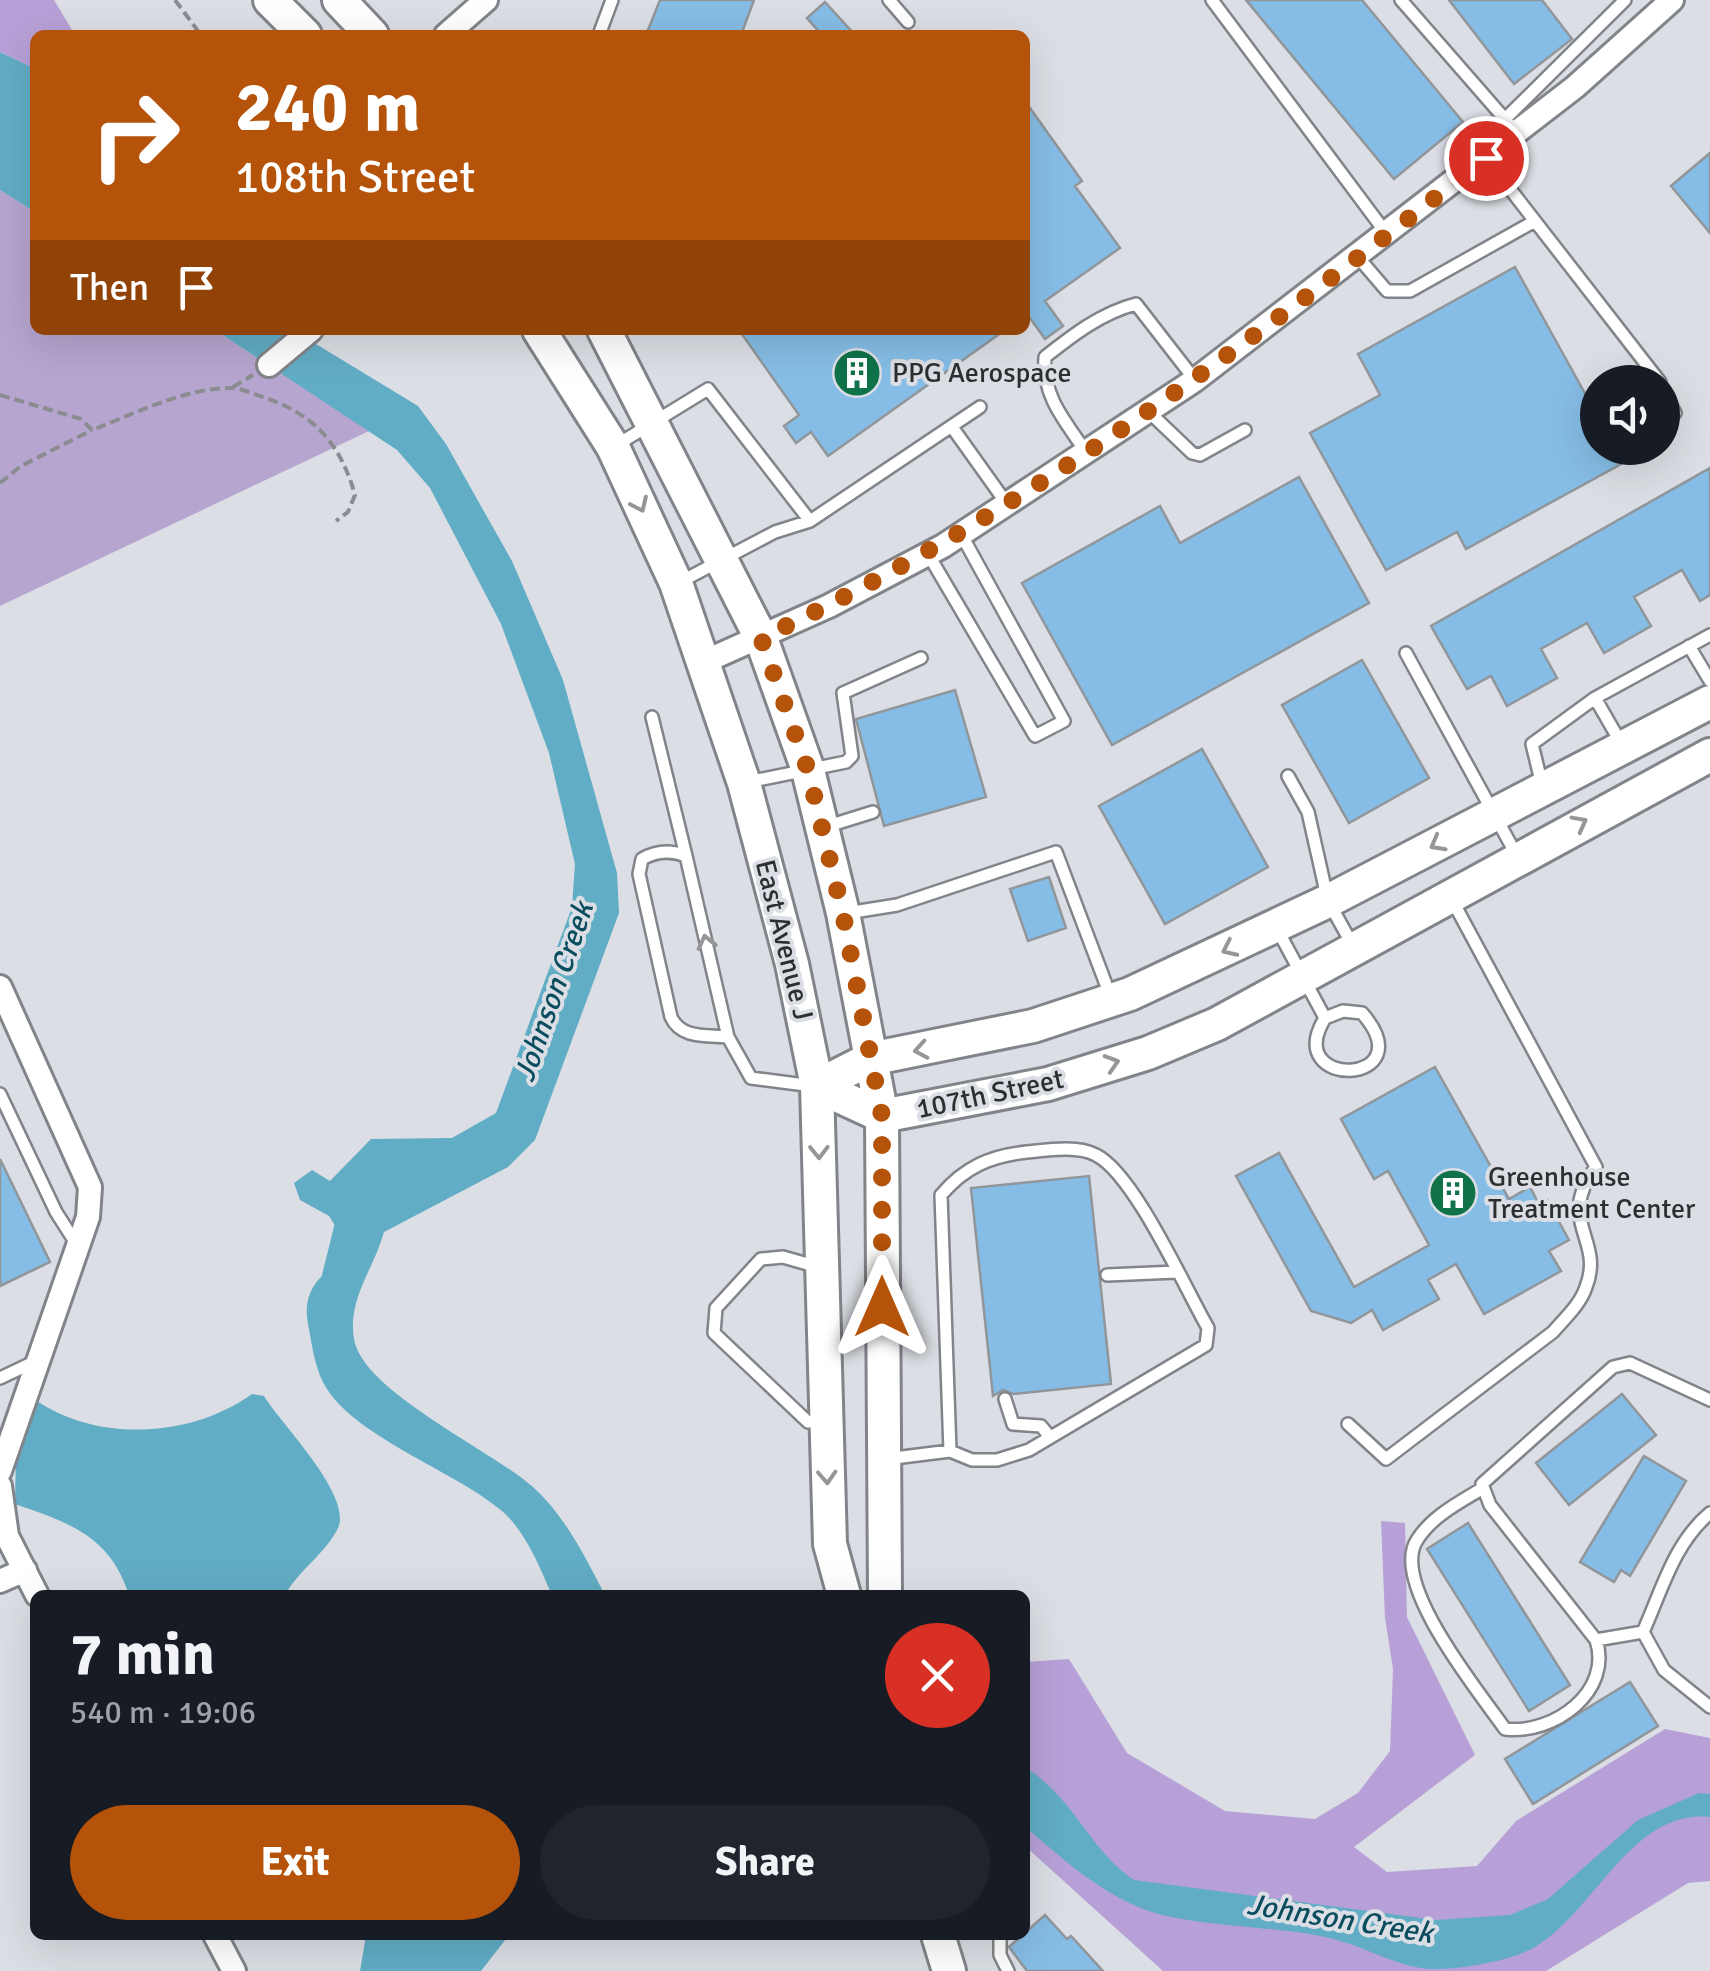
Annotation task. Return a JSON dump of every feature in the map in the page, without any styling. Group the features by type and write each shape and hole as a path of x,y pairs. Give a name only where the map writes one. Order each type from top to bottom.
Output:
{"street":[{"path":"270,0 299,30"},
{"path":"339,0 367,30"},
{"path":"452,30 486,0"},
{"path":"706,661 761,638 928,554 1195,380 1486,158 1511,126 1672,0"},
{"path":"268,366 305,335"},
{"name":"East Avenue J","path":"542,335 613,447 676,584 706,661 744,783 792,964 817,1086 830,1544 843,1590"},
{"name":"East Avenue J","path":"607,335 761,638 808,770 843,914 882,1116 885,1590"},
{"name":"107th Street","path":"817,1086 870,1058 1033,1026 1112,999 1328,902 1710,702"},
{"name":"107th Street","path":"817,1086 882,1116 1048,1084 1148,1052 1217,1024 1518,856 1710,755"},
{"path":"0,987 86,1170 88,1216 0,1471"},
{"path":"0,1486 7,1536 35,1590"},
{"path":"0,1582 24,1570"},
{"path":"218,1940 234,1971"},
{"path":"940,1940 949,1971"}],"lane":[{"path":"601,30 612,0"},
{"path":"889,0 908,22"},
{"path":"1212,0 1386,234"},
{"path":"1401,0 1511,126 1625,0"},
{"path":"1486,158 1646,365"},
{"path":"1358,256 1387,292 1410,291 1535,220"},
{"path":"1086,452 1050,398 1043,377 1045,357 1071,336 1114,310 1136,304 1195,380"},
{"path":"613,447 708,389 810,521"},
{"path":"676,584 775,532 810,521 980,408"},
{"path":"1148,411 1184,447 1200,454 1244,430"},
{"path":"952,427 1007,504"},
{"path":"928,554 1035,736 1064,721 962,534"},
{"path":"1542,789 1532,744 1595,698 1710,635"},
{"path":"1690,646 1710,682"},
{"path":"1406,653 1518,856"},
{"path":"744,783 846,762 852,756 843,693 921,658"},
{"path":"1595,698 1623,746"},
{"path":"652,717 728,1036 751,1078 817,1086"},
{"path":"1288,776 1308,812 1328,902 1354,948"},
{"path":"821,828 873,812"},
{"path":"686,856 675,852 650,854 642,859 638,874 670,1017 676,1028 686,1033 728,1036"},
{"path":"843,914 897,905 1056,852 1112,999"},
{"path":"1348,1424 1386,1459 1553,1332 1588,1286 1588,1249 1578,1205 1580,1188 1596,1167 1449,894"},
{"path":"1276,927 1325,1018"},
{"path":"1343,1011 1362,1013 1376,1029 1378,1048 1370,1064 1358,1072 1340,1072 1327,1065 1317,1048 1316,1032 1325,1018 1343,1011"},
{"path":"0,1094 56,1212 78,1245"},
{"path":"882,1459 950,1451 972,1460 997,1460 1050,1438 1206,1344 1208,1328 1119,1170 1092,1152 1048,1149 1012,1154 962,1171 941,1195 950,1451"},
{"path":"821,1268 783,1258 761,1258 716,1308 714,1333 808,1422 824,1422"},
{"path":"1107,1275 1176,1272"},
{"path":"0,1378 36,1361"},
{"path":"1483,1488 1442,1514 1414,1542 1412,1576 1427,1613 1505,1729 1522,1731 1559,1716 1593,1689 1602,1657 1596,1640 1490,1506 1482,1484 1502,1461 1613,1367 1630,1363 1710,1400"},
{"path":"1005,1399 1012,1424 1041,1426 1050,1438"},
{"path":"1643,1632 1670,1567 1696,1524 1710,1512"},
{"path":"1596,1640 1643,1632"},
{"path":"1643,1632 1664,1670 1710,1706"},
{"path":"1000,1940 1000,1956 1008,1971"}],"path":[{"path":"175,0 197,30"},
{"path":"0,483 22,466 92,430 170,400 233,387 280,402 314,421 336,446 355,496 348,512 336,520"},
{"path":"0,395 81,419 92,430"}],"shaded area":[{"path":"0,0 54,0 72,30 30,30 30,67 0,52"},
{"path":"0,190 30,209 30,335 223,335 369,431 0,606"},
{"path":"1381,1521 1405,1523 1407,1617 1475,1755 1354,1847 1387,1872 1477,1866 1516,1821 1665,1729 1710,1738 1710,1881 1688,1883 1546,1971 1163,1971 1030,1851 1030,1662 1069,1659 1127,1753 1225,1811 1315,1819 1358,1793 1390,1751 1393,1669 1385,1618"}],"water":[{"path":"0,52 30,67 30,209 0,190"},
{"path":"223,335 307,335 418,406 446,444 512,561 563,680 617,873 619,913 535,1140 508,1167 384,1232 358,1297 353,1324 362,1359 380,1379 432,1419 514,1472 545,1499 574,1538 602,1590 550,1590 525,1539 502,1511 384,1439 342,1407 323,1382 308,1324 308,1300 317,1281 354,1256 329,1216 300,1200 294,1183 312,1170 330,1181 371,1139 452,1138 496,1113 572,907 575,864 549,753 501,624 430,488 397,450"},
{"path":"252,1394 264,1396 313,1460 335,1497 340,1514 338,1528 289,1590 127,1590 111,1559 86,1535 15,1504 16,1450 34,1399 86,1423 143,1430 173,1427 228,1409"},
{"path":"1030,1771 1057,1794 1105,1855 1134,1880 1436,1920 1510,1915 1548,1899 1638,1820 1699,1793 1710,1794 1710,1817 1682,1819 1658,1829 1636,1845 1557,1931 1535,1947 1512,1957 1457,1968 1408,1965 1314,1935 1180,1919 1136,1906 1078,1871 1030,1831"},
{"path":"365,1940 505,1940 481,1971 360,1971"}],"building":[{"path":"660,0 754,0 743,30 648,30"},
{"path":"1246,0 1362,0 1463,122 1394,179"},
{"path":"1449,0 1542,0 1572,39 1514,84"},
{"path":"825,2 850,30 818,30 807,18"},
{"name":"PPG Aerospace","path":"1030,108 1082,181 1075,186 1120,248 1045,301 1063,326 1045,339 1030,318"},
{"path":"1710,153 1710,233 1671,186"},
{"path":"1515,267 1580,384 1580,465 1619,465 1466,549 1457,532 1386,570 1310,433 1380,395 1358,354"},
{"name":"PPG Aerospace","path":"743,335 998,335 828,456 811,432 796,443 784,426 799,415"},
{"path":"1710,468 1710,595 1700,601 1682,570 1634,597 1651,626 1604,653 1587,623 1541,649 1557,678 1507,706 1491,676 1467,689 1431,626"},
{"path":"1299,477 1369,603 1112,745 1022,583 1160,506 1180,543"},
{"path":"1362,660 1429,778 1349,823 1282,705"},
{"path":"955,690 986,797 884,826 856,719"},
{"path":"1202,749 1268,867 1165,924 1099,806"},
{"path":"1049,877 1066,928 1028,941 1010,889"},
{"name":"Greenhouse Treatment Center","path":"1435,1067 1509,1199 1530,1187 1539,1204 1547,1200 1569,1240 1549,1251 1561,1271 1484,1314 1456,1264 1428,1280 1439,1299 1383,1330 1372,1310 1351,1323 1311,1311 1236,1176 1279,1153 1354,1287 1429,1245 1388,1171 1374,1179 1341,1119"},
{"path":"0,1159 50,1262 0,1286"},
{"path":"1089,1176 1111,1384 1013,1394 1003,1390 993,1396 971,1188"},
{"path":"1622,1394 1656,1435 1569,1505 1536,1463"},
{"path":"1644,1456 1686,1481 1630,1576 1621,1570 1614,1582 1580,1562"},
{"path":"1468,1523 1570,1685 1529,1711 1427,1549"},
{"path":"1630,1682 1658,1726 1533,1804 1505,1759"},
{"path":"1045,1915 1103,1971 1027,1971 1009,1947 1017,1940 1030,1940 1030,1928"}],"waterway":[{"name":"Johnson Creek","path":"332,1307 356,1211 365,1201"}],"place":[{"name":"PPG Aerospace","path":"857,373"},
{"name":"Greenhouse Treatment Center","path":"1453,1193"}],"route":[{"path":"882,1307 882,1116 843,914 808,770 761,638 943,546 1000,510 1195,380 1486,158"}]}
